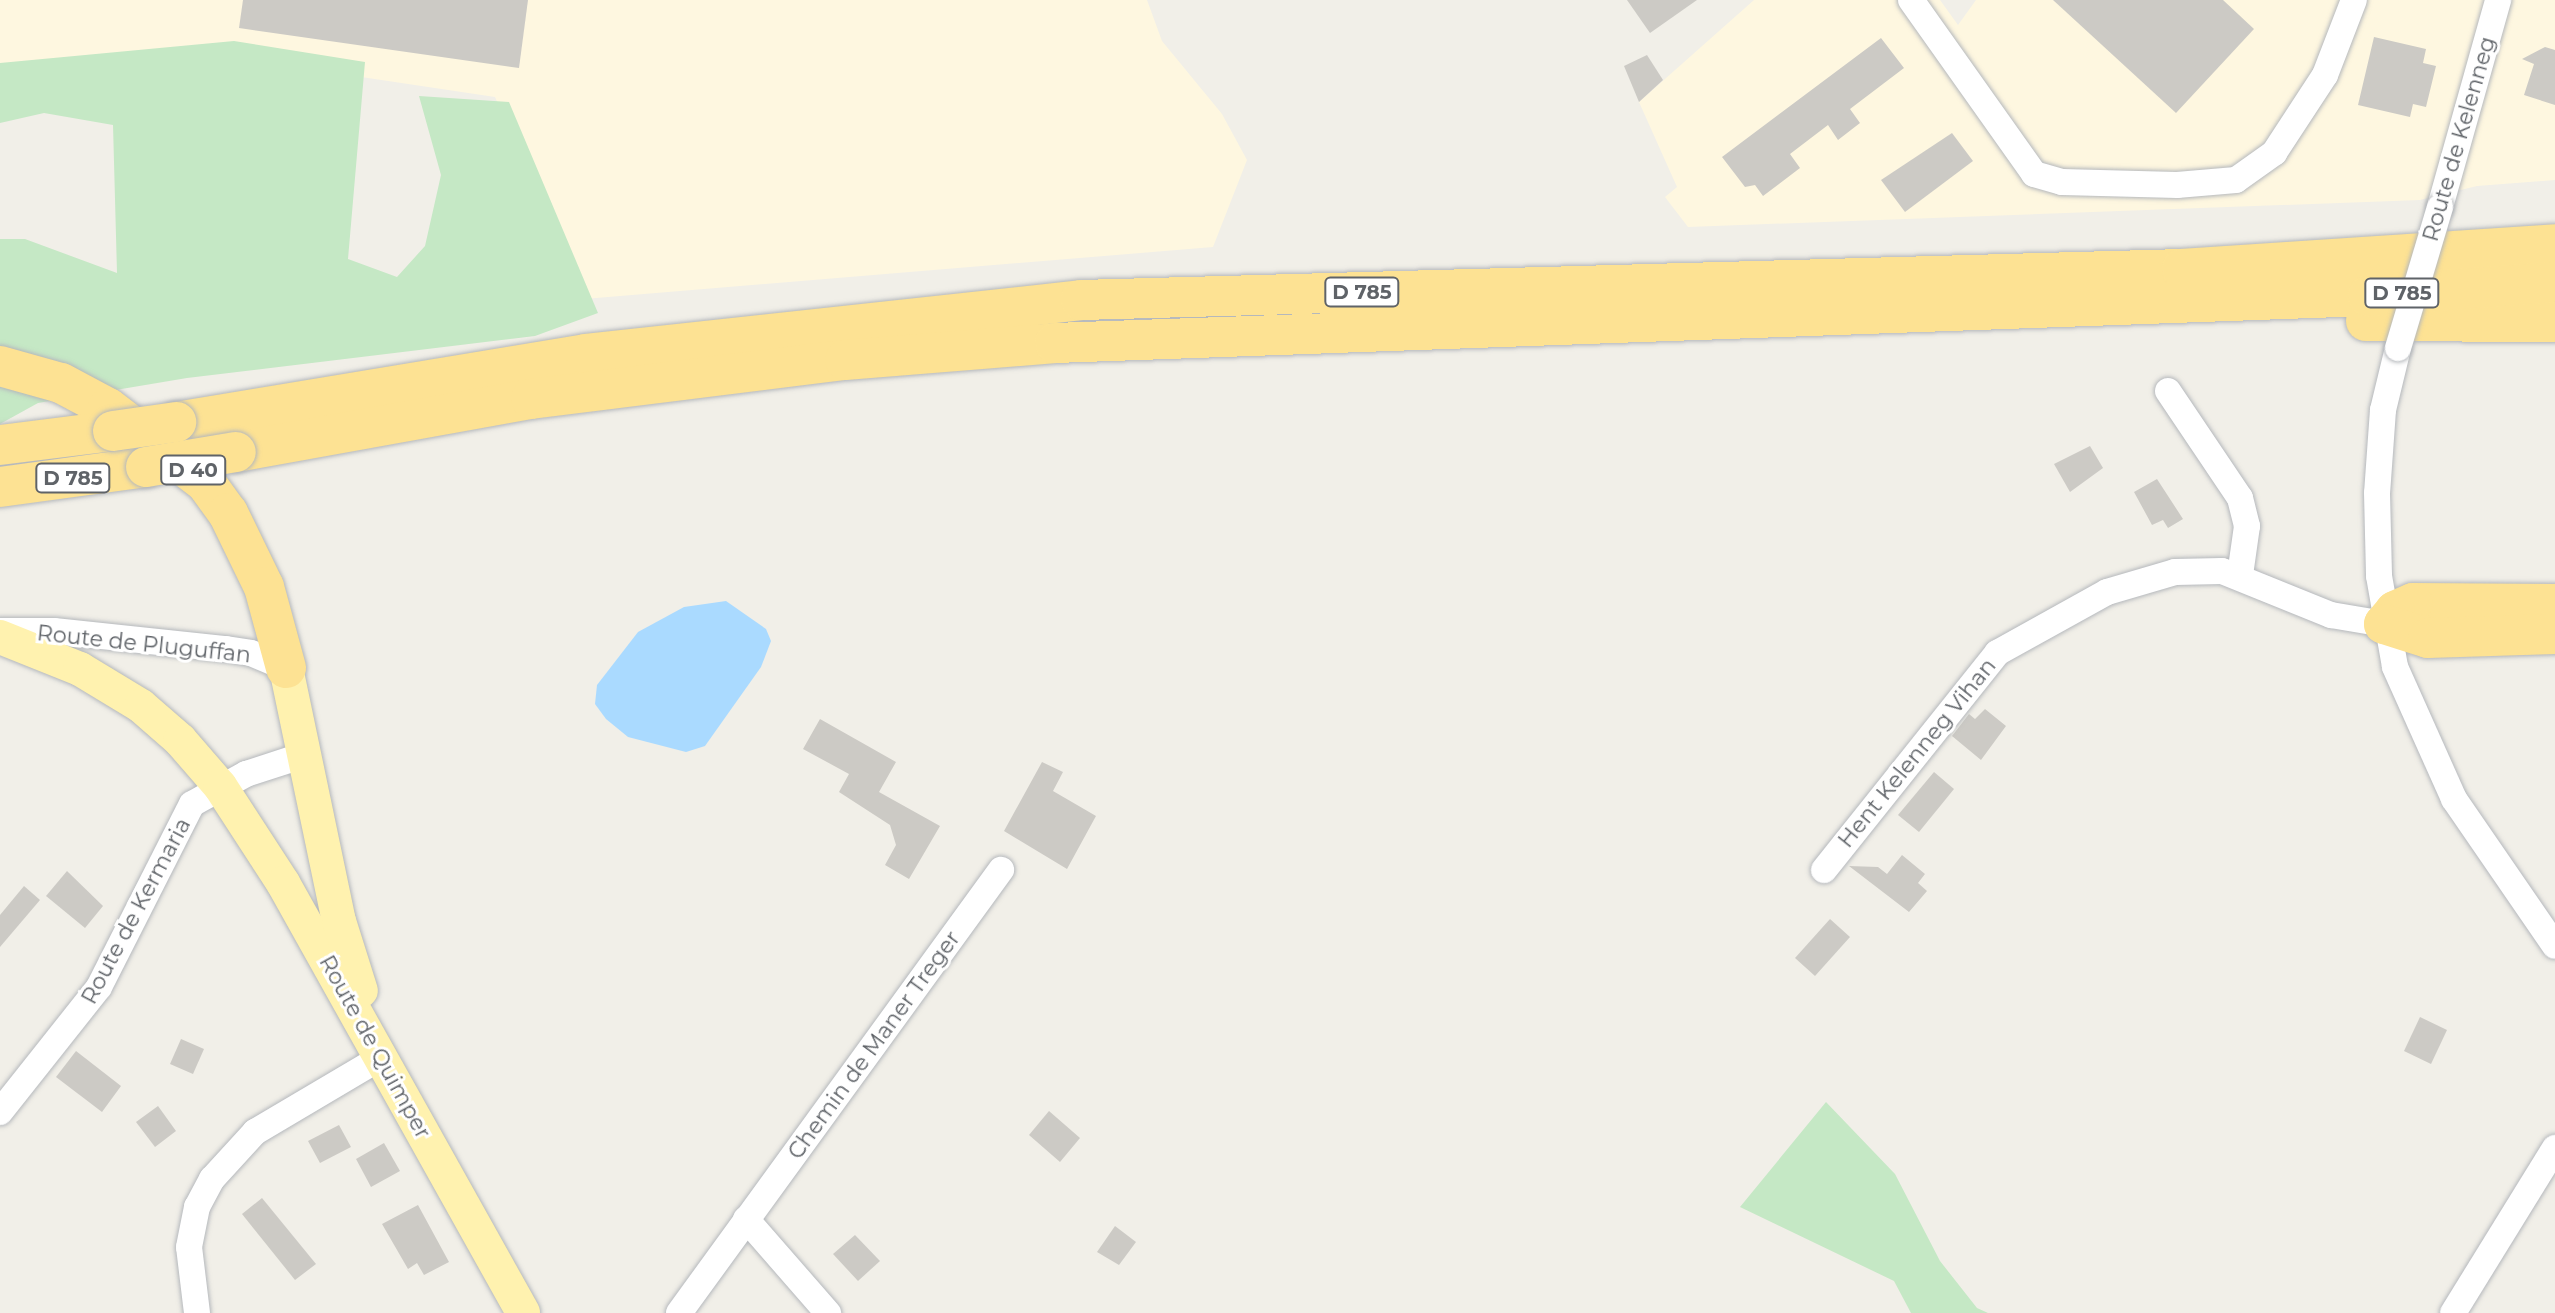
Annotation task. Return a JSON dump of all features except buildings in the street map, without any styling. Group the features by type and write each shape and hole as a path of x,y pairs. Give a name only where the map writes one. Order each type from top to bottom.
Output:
{"highway":[{"name":"D 785","path":"0,445 176,422 586,354 1081,300 2182,269 2555,244"},
{"name":"D 785","path":"0,487 146,467 531,399 845,360 1055,343 2249,301 2555,282"},
{"path":"2249,301 2307,321 2555,322"},
{"name":"D 40","path":"0,366 61,383 108,408 206,483 228,513 264,587 286,668"},
{"path":"2555,604 2413,603 2395,611 2384,624 2428,638 2555,634"}],"main road":[{"name":"Route de Pluguffan","path":"0,634 80,669 141,706 180,740 220,786"},
{"name":"D 40","path":"286,668 339,921 382,1057"},
{"name":"Route de Quimper","path":"220,786 266,854 523,1313"}],"street":[{"path":"1911,0 2034,174 2062,182 2177,185 2236,180 2274,153 2325,75 2354,0"},
{"name":"Route de Kelenneg","path":"2498,0 2398,348 2379,456 2384,624 2406,700 2454,799 2555,946"},
{"path":"2168,391 2240,498 2247,526 2240,575"},
{"name":"Hent Kelenneg Vihan","path":"1824,870 1997,653 2077,606 2130,583 2175,572 2240,575 2331,615 2384,624"},
{"name":"Route de Pluguffan","path":"0,634 54,631 226,649 251,653 286,668"},
{"name":"Route de Kermaria","path":"0,1112 99,987 192,804 220,786 304,755"},
{"name":"Chemin de Maner Treger","path":"679,1313 1001,870"},
{"path":"197,1313 189,1247 197,1207 212,1179 255,1132 382,1057"},
{"path":"2453,1313 2555,1148"},
{"path":"746,1219 828,1313"}],"shaded area":[{"path":"0,0 1147,0 1162,41 1222,114 1247,160 1213,247 584,299 495,97 261,62 0,93"},
{"path":"1754,0 1940,0 1958,25 1976,0 2555,0 2555,180 2477,186 2420,200 1688,227 1665,197 1677,187 1639,102"}],"green space":[{"path":"234,41 365,62 348,259 397,277 425,246 441,175 419,96 509,102 598,313 535,336 187,378 38,403 0,424 0,239 25,239 117,273 113,125 44,113 0,123 0,63"},
{"path":"1826,1102 1895,1174 1940,1261 1977,1308 1988,1313 1911,1313 1894,1281 1740,1207"}],"water":[{"path":"726,601 766,629 771,641 761,667 705,746 686,752 628,737 606,719 595,704 597,685 638,632 684,607"}]}
